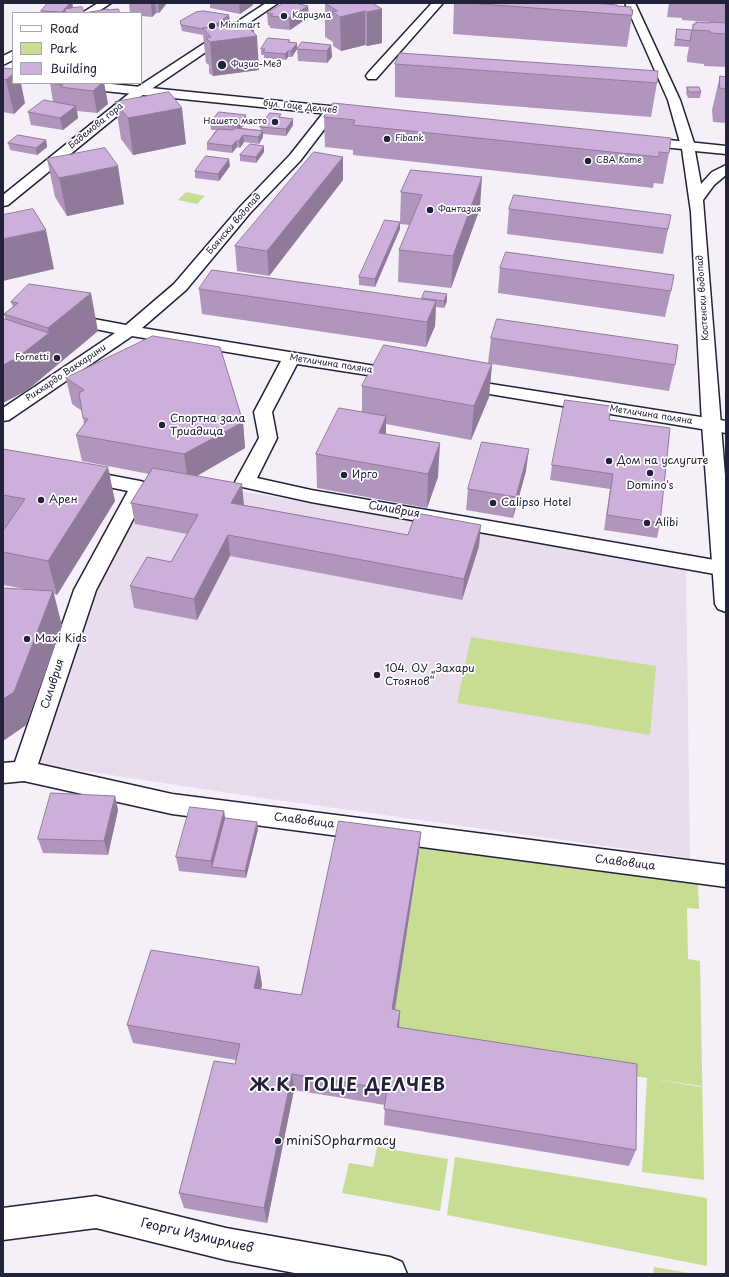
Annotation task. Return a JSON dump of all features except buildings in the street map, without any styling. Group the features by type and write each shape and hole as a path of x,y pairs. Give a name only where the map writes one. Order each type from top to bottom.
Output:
{"street":[{"path":"90,12 106,3"},
{"name":"Бадемова гора","path":"3,202 140,91 273,3"},
{"path":"372,76 438,3"},
{"name":"Костенски водопад","path":"630,3 674,100 688,146 696,200 718,425 726,604"},
{"path":"3,61 12,56"},
{"name":"бул. Гоце Делчев","path":"74,84 373,114"},
{"name":"Боянски водопад","path":"129,330 180,287 245,210 295,158 333,110"},
{"path":"628,140 726,150"},
{"path":"696,200 704,188 726,169"},
{"name":"Метличина поляна","path":"55,316 167,338 414,377"},
{"name":"Риккардо Ваккарини","path":"3,416 129,330"},
{"name":"Силиврия","path":"291,358 263,412 268,438 245,482 311,496 725,569"},
{"name":"Метличина поляна","path":"445,382 718,425"},
{"name":"Силиврия","path":"14,772 85,590 140,487 67,473"},
{"name":"Славовица","path":"14,772 172,804 726,876"},
{"name":"Георги Измирлиев","path":"3,1224 96,1212 226,1244 390,1274"}],"shaded area":[{"name":"104. ОУ „Захари Стоянов“","path":"147,487 229,489 686,568 690,858 242,795 39,764 95,586"}],"green space":[{"path":"186,192 205,196 197,204 178,200"},
{"path":"471,637 656,666 650,735 457,703"},
{"path":"421,840 698,884 699,909 687,908 688,959 700,961 704,1180 642,1172 647,1078 397,1041 392,1027","holes":["647,1078 701,1086 701,1087"]},
{"path":"377,1147 448,1159 440,1211 342,1193 349,1163 373,1167"},
{"path":"455,1157 707,1198 707,1266 447,1215"},
{"path":"654,1267 695,1274 653,1274"}],"place":[{"name":"Каризма","path":"284,16"},
{"name":"Minimart","path":"212,26"},
{"name":"Физио-Мед","path":"222,65"},
{"name":"Нашето място","path":"275,122"},
{"name":"Fibank","path":"387,139"},
{"name":"CBA Kome","path":"588,161"},
{"name":"Фантазия","path":"430,210"},
{"name":"Fornetti","path":"57,358"},
{"name":"Спортна зала Триадица","path":"162,425"},
{"name":"Дом на услугите","path":"609,461"},
{"name":"Domino's","path":"650,473"},
{"name":"Ирго","path":"344,475"},
{"name":"Арен","path":"41,500"},
{"name":"Calipso Hotel","path":"493,503"},
{"name":"Alibi","path":"647,523"},
{"name":"Maxi Kids","path":"27,639"},
{"name":"104. ОУ „Захари Стоянов“","path":"377,675"},
{"name":"miniSOpharmacy","path":"278,1141"}],"district":[{"name":"Ж.К. ГОЦЕ ДЕЛЧЕВ","path":"348,1086"}]}
